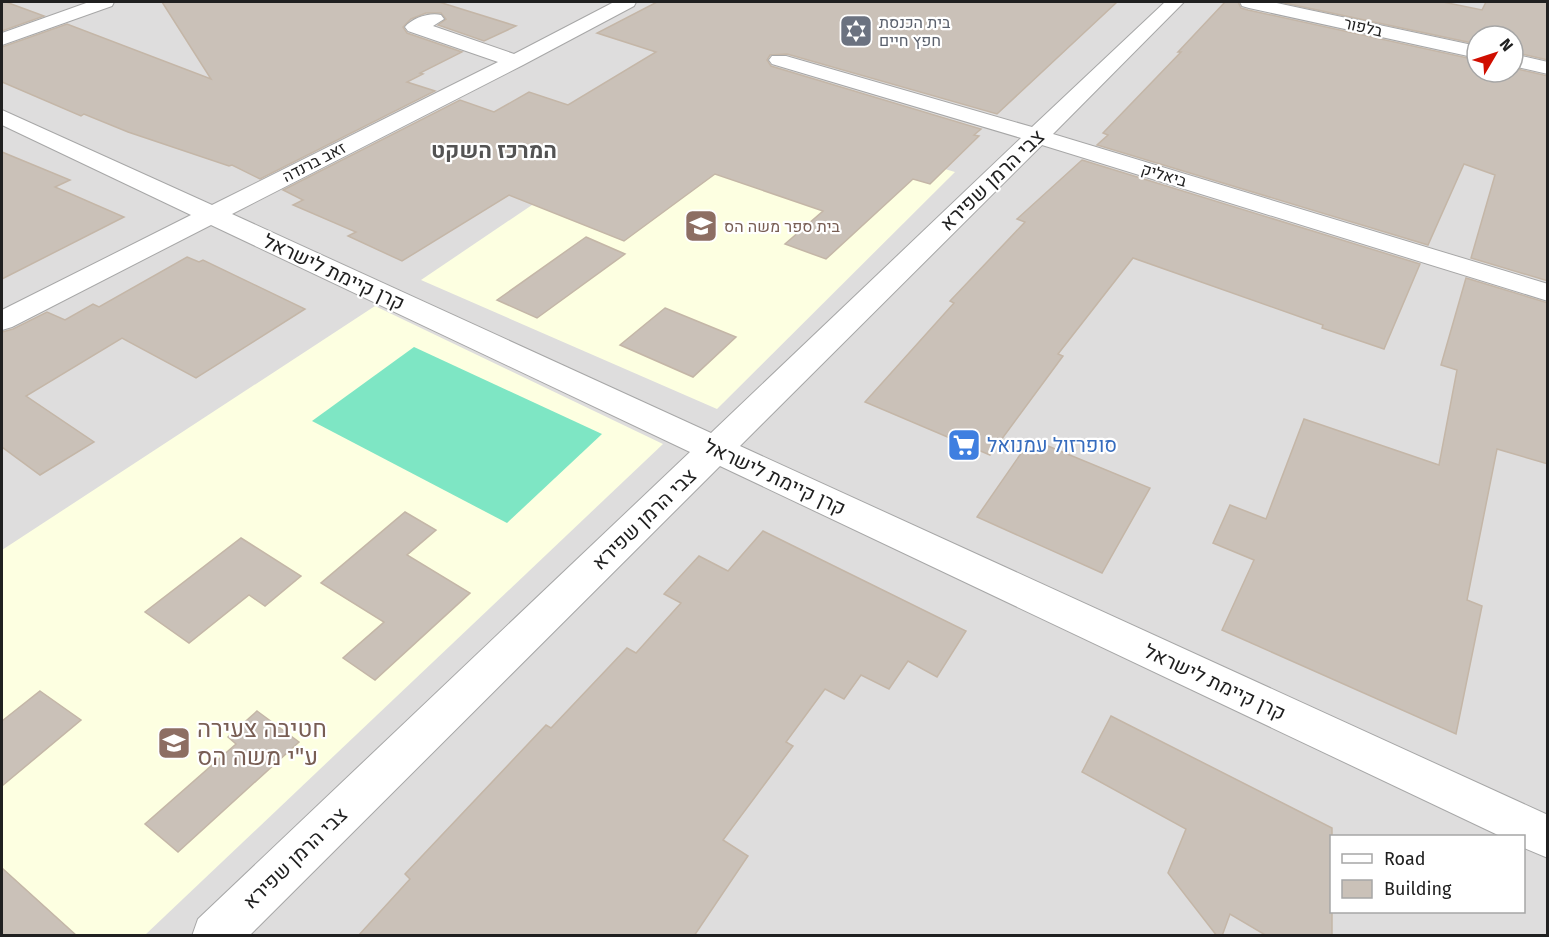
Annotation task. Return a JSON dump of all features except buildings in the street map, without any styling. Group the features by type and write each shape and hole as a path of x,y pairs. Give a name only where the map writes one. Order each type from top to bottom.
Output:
{"street":[{"path":"2,39 105,2"},
{"name":"זאב ברנדה","path":"2,321 516,61 627,2"},
{"name":"צבי הרמן שפירא","path":"215,936 1175,2"},
{"name":"בלפור","path":"1249,2 1465,49"},
{"path":"434,19 415,27 516,61"},
{"name":"ביאליק","path":"779,60 1037,136 1548,293"},
{"path":"1525,63 1548,68"},
{"name":"קרן קיימת לישראל","path":"2,117 1548,837"}],"shaded area":[{"path":"2,2 1547,2 1547,935 2,935"},
{"name":"בית ספר משה הס","path":"668,113 843,139 955,172 717,409 421,280"},
{"name":"חטיבה צעירה ע\"י משה הס","path":"375,306 663,444 145,935 2,936 2,550"}],"green space":[{"path":"414,347 602,434 507,523 312,421"}],"place":[{"name":"בית הכנסת חפץ חיים","path":"856,31"},
{"name":"בית ספר משה הס","path":"701,226"},
{"name":"סופרזול עמנואל","path":"964,445"},
{"name":"חטיבה צעירה ע\"י משה הס","path":"174,743"}],"district":[{"name":"המרכז השקט","path":"494,150"}]}
